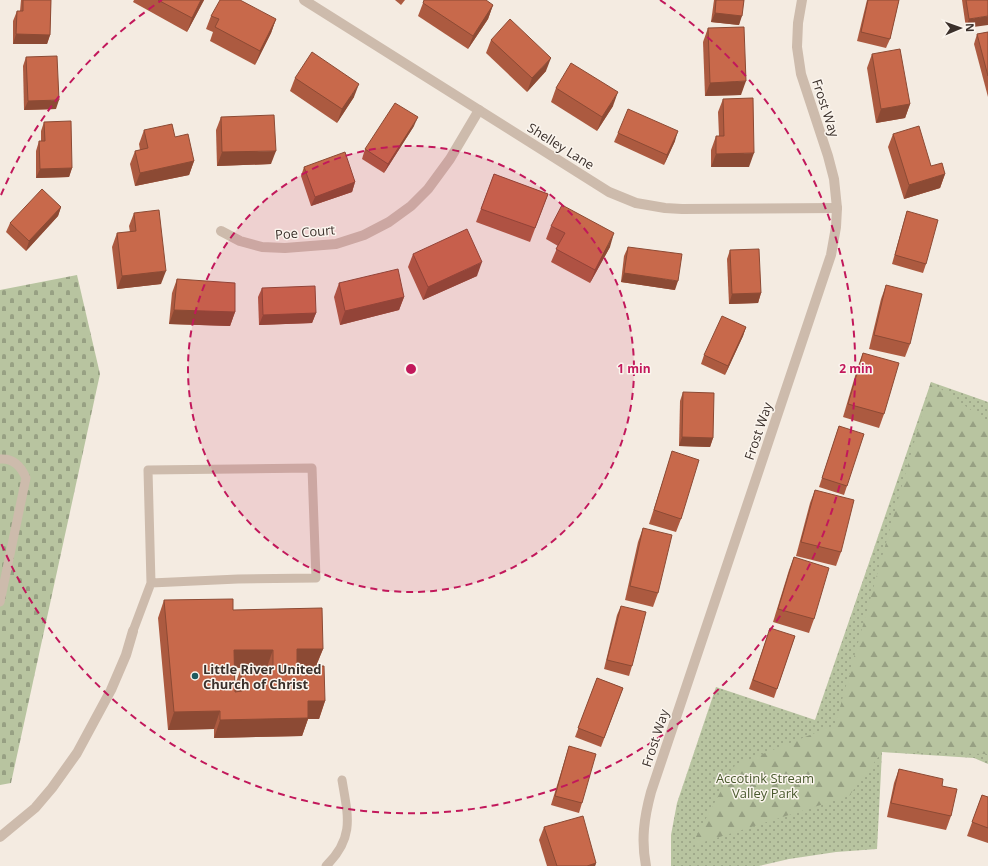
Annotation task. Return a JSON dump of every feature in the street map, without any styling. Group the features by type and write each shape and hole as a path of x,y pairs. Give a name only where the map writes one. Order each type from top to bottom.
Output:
{"street":[{"name":"Shelley Lane","path":"304,0 609,192 636,203 665,208 682,209 836,208"},
{"name":"Frost Way","path":"646,866 643,838 645,812 651,792 831,255 836,227 834,179 801,74 797,47 798,24 802,0"},
{"name":"Poe Court","path":"222,231 240,241 262,247 284,248 336,244 364,235 389,222 411,206 428,189 450,159 479,110"},
{"path":"0,837 35,808 52,788 77,753 110,690 126,655 133,631"}],"lane":[{"path":"0,459 11,460 23,470 26,478 0,602"},
{"path":"133,631 151,583 148,470 312,468 316,578 151,583"},
{"path":"326,866 334,859 347,834 348,817 342,780"}],"green space":[{"path":"77,275 100,374 11,783 0,785 0,290"},
{"name":"Accotink Stream Valley Park","path":"931,382 988,402 988,764 974,758 882,752 877,849 836,852 789,859 759,866 671,866 671,835 677,803 716,687 815,720"},
{"name":"Accotink Stream Valley Park","path":"931,382 988,422 988,754 882,752 849,796 691,846 735,765 835,725"}],"building":[{"path":"23,0 51,0 50,35 16,34 17,11 23,11"},
{"path":"158,0 201,0 192,18"},
{"path":"220,0 240,0 276,19 260,51 215,27 219,19 211,16"},
{"path":"424,0 486,0 493,5 473,36 423,3"},
{"path":"716,0 744,0 742,16 715,13"},
{"path":"868,0 899,0 890,39 861,32"},
{"path":"966,0 988,0 988,16 969,19"},
{"path":"510,19 551,58 532,78 491,40"},
{"path":"744,27 746,81 710,83 708,28"},
{"path":"988,32 988,76 977,34"},
{"path":"900,49 910,104 881,109 872,54"},
{"path":"312,52 359,84 342,109 295,78"},
{"path":"57,56 59,100 28,101 26,57"},
{"path":"571,63 618,92 602,117 556,88"},
{"path":"753,98 754,153 716,154 716,136 724,136 723,99"},
{"path":"395,103 418,117 388,164 365,149"},
{"path":"628,109 678,131 667,155 618,133"},
{"path":"274,115 276,151 222,152 221,117"},
{"path":"71,121 72,168 40,169 39,141 45,141 44,122"},
{"path":"172,124 175,137 188,134 194,161 140,173 135,151 148,148 144,130"},
{"path":"919,126 931,166 942,163 945,174 909,185 893,134"},
{"path":"345,152 355,182 315,197 304,167"},
{"path":"494,174 548,194 535,228 481,209"},
{"path":"42,189 61,207 29,241 10,223"},
{"path":"562,205 614,233 595,270 556,249 565,233 551,226"},
{"path":"159,210 166,271 122,276 117,233 136,231 134,213"},
{"path":"907,211 938,220 926,264 895,255"},
{"path":"467,229 482,262 428,287 413,254"},
{"path":"628,247 682,254 678,281 624,273"},
{"path":"759,249 761,293 732,294 730,250"},
{"path":"398,269 404,297 345,311 339,283"},
{"path":"177,279 235,283 235,312 174,310"},
{"path":"886,285 922,294 910,344 874,335"},
{"path":"315,286 316,313 263,315 262,288"},
{"path":"722,316 746,327 728,366 704,355"},
{"path":"863,353 899,363 884,414 848,404"},
{"path":"683,392 714,393 713,438 682,437"},
{"path":"839,426 864,434 847,486 822,478"},
{"path":"672,451 699,460 681,519 654,510"},
{"path":"815,490 854,500 841,552 801,542"},
{"path":"643,528 672,535 658,593 630,586"},
{"path":"794,557 829,568 814,619 778,609"},
{"name":"Little River United Church of Christ","path":"233,599 233,610 322,608 323,649 297,649 297,666 324,666 325,701 308,701 308,718 220,720 220,711 174,712 164,600","holes":["234,650 273,650 273,667 241,667 242,691 235,692"]},
{"path":"621,606 646,612 632,666 607,660"},
{"path":"770,628 795,636 777,689 753,680"},
{"path":"597,678 623,688 604,738 578,728"},
{"path":"569,746 596,754 582,803 555,796"},
{"path":"899,769 943,779 942,786 957,789 951,816 891,803"},
{"path":"982,795 988,797 988,828 972,822"},
{"path":"583,816 596,863 587,866 557,866 544,827"}],"place":[{"name":"Little River United Church of Christ","path":"195,676"}]}
